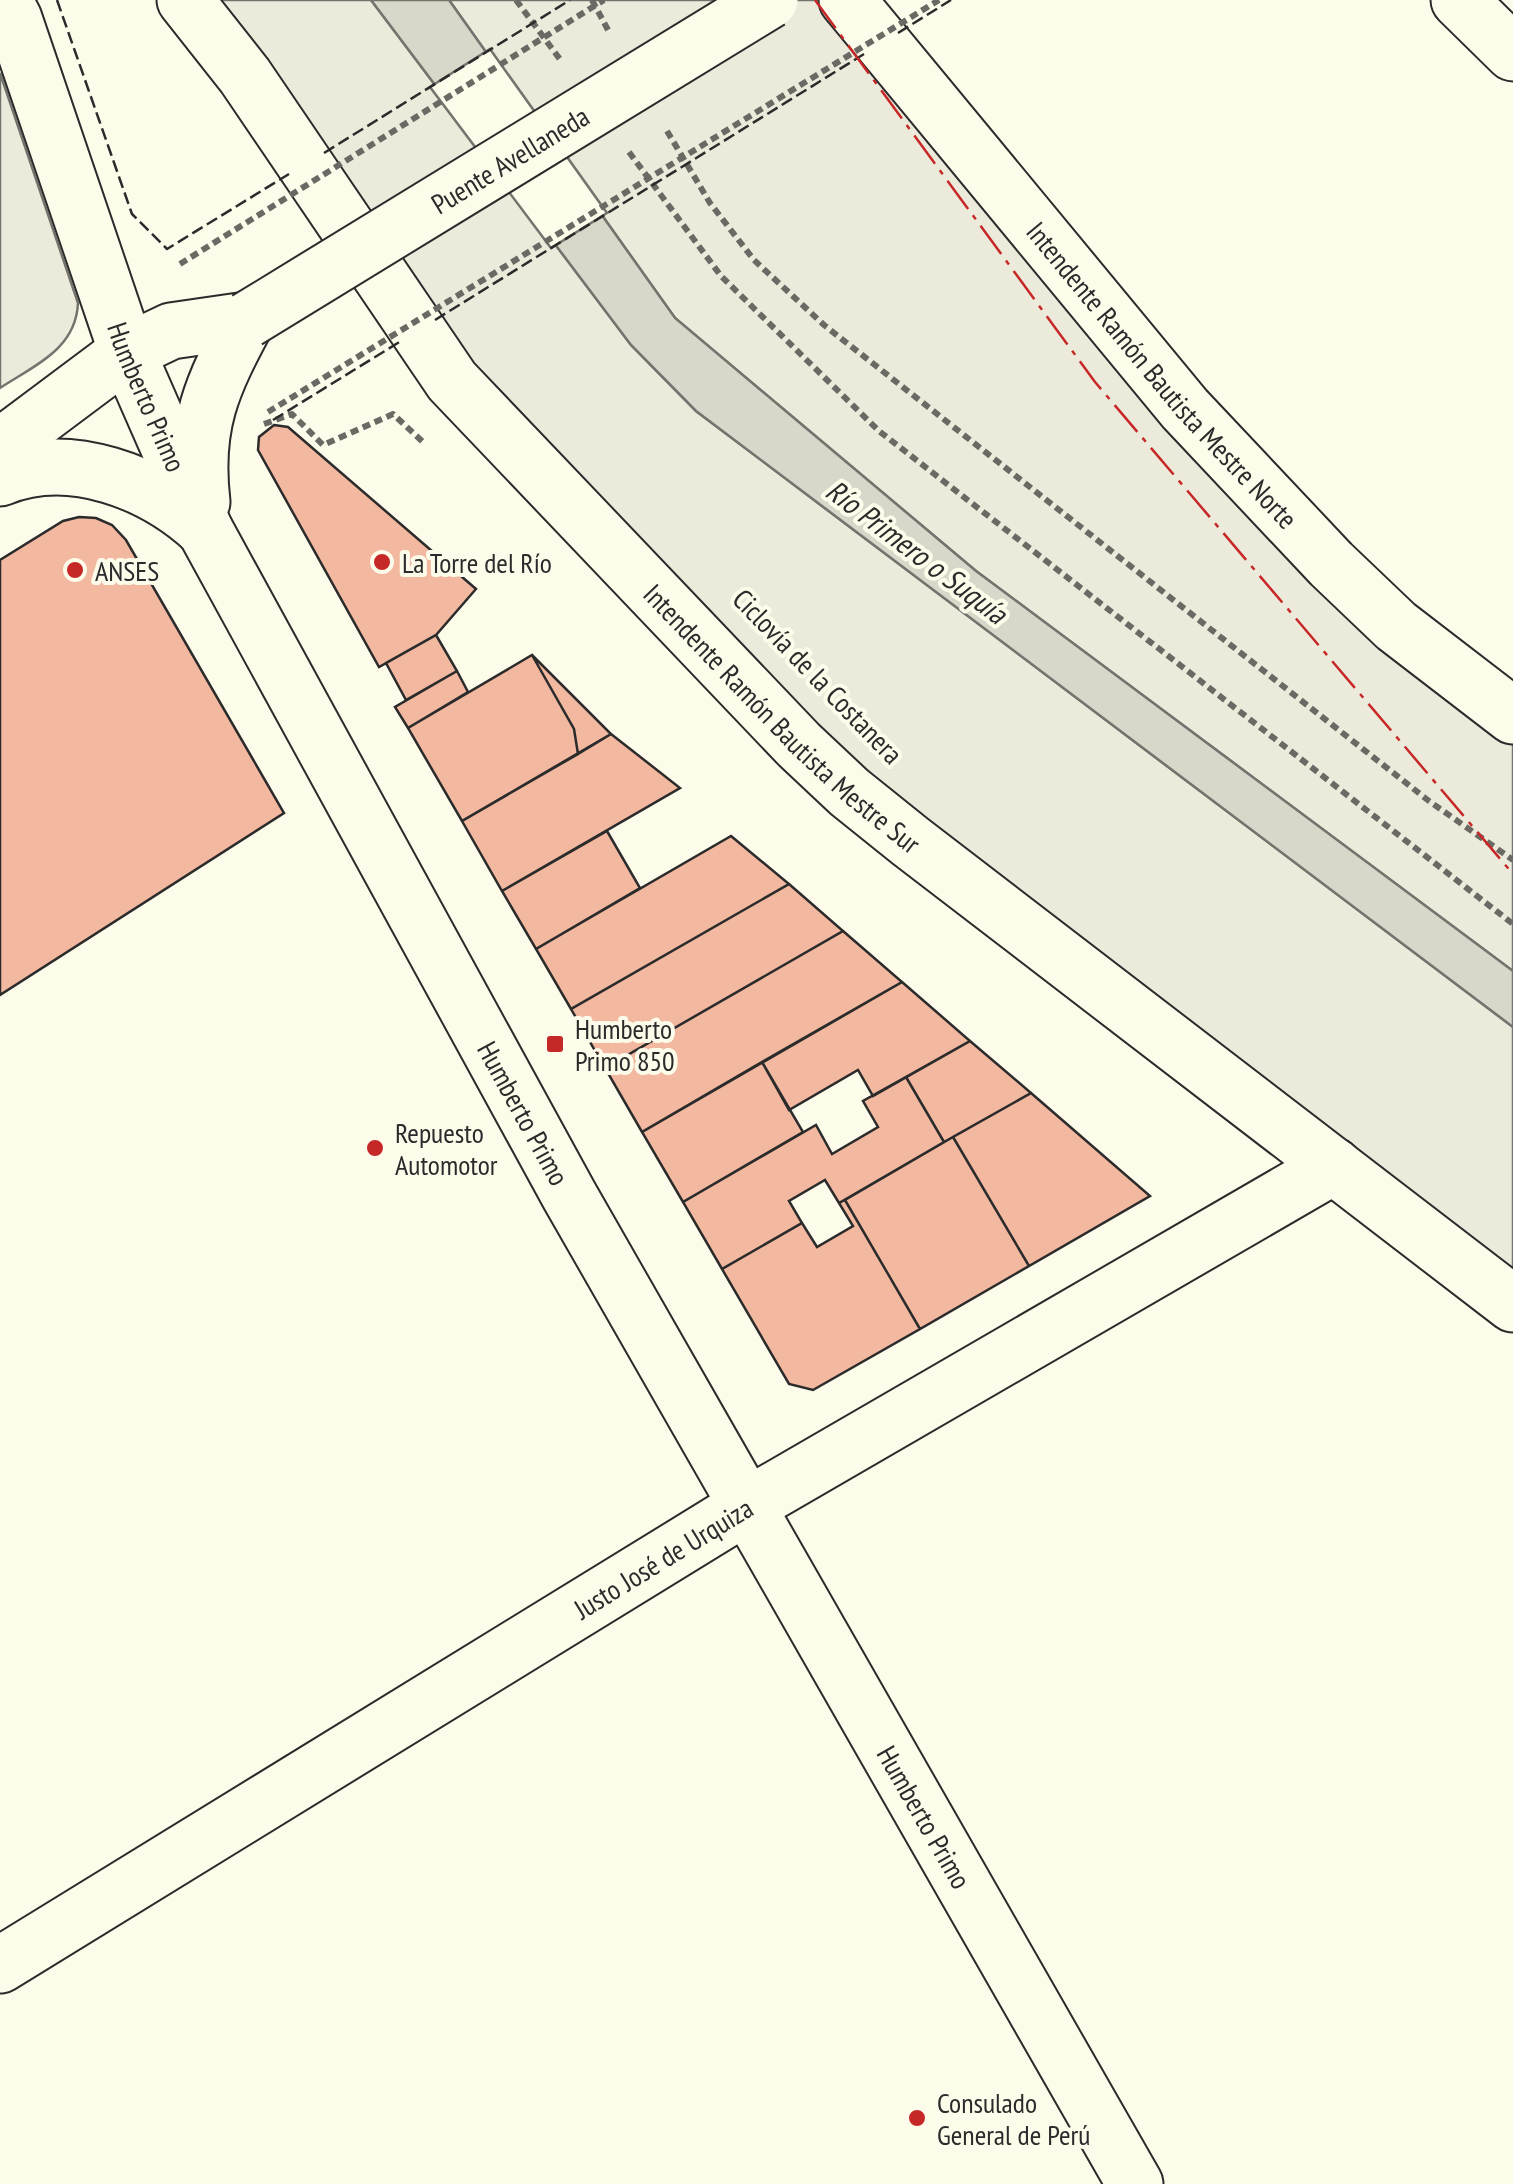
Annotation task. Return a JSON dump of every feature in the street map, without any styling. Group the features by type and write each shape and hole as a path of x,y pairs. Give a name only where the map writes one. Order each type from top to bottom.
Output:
{"main road":[{"name":"Humberto Primo","path":"4,0 14,19 127,352 205,530 560,1178 1136,2184"},
{"name":"Intendente Ramón Bautista Mestre Sur","path":"185,0 245,76 452,381 799,745 910,842 1513,1304"},
{"name":"Puente Avellaneda","path":"247,320 770,0"},
{"name":"Intendente Ramón Bautista Mestre Norte","path":"847,0 1184,408 1331,564 1396,626 1509,709"},
{"path":"1460,0 1513,52"},
{"path":"0,447 127,352 172,331 247,320"},
{"path":"205,530 198,473 202,423 216,379 247,320"},
{"path":"0,478 52,468 92,470 156,494 205,530"},
{"name":"Justo José de Urquiza","path":"0,1965 747,1506 1334,1166"}],"path":[{"path":"516,0 573,77"},
{"path":"592,0 615,42"},
{"path":"180,264 604,0"},
{"path":"268,412 939,0"},
{"path":"662,123 710,203 754,260 824,325 1429,800 1513,860"},
{"path":"618,138 721,276 879,431 1513,924"},
{"path":"342,152 354,168"},
{"path":"442,295 454,311"},
{"path":"272,423 292,414 322,445"}],"shaded area":[{"path":"185,0 371,0 631,345 696,411 1513,1027 1513,1304 910,841 513,449"},
{"path":"449,0 847,0 1185,409 1513,716 1513,971 976,571 675,318"},
{"path":"0,73 78,303 76,319 62,344 0,388"}],"water":[{"name":"Río Primero o Suquía","path":"371,0 449,0 675,318 976,571 1513,971 1513,1027 696,411 631,345"}],"pier":[{"path":"490,49 607,213 551,248 430,87"}],"building":[{"name":"La Torre del Río","path":"274,425 288,427 476,589 436,635 379,667 258,450 259,437"},
{"path":"96,518 112,525 126,540 284,813 0,995 0,560 63,521"},
{"path":"436,635 457,671 406,700 386,663"},
{"path":"532,655 574,729 578,754 462,821 408,728"},
{"path":"532,655 611,734 578,754 574,729"},
{"path":"457,671 468,692 408,728 395,707"},
{"path":"611,734 680,788 502,891 462,821"},
{"path":"607,831 640,888 536,949 502,891"},
{"path":"731,836 789,884 571,1009 536,949"},
{"path":"789,884 843,931 605,1068 571,1009"},
{"path":"843,931 902,982 642,1132 605,1068"},
{"path":"902,982 970,1041 873,1096 858,1070 789,1110 762,1062"},
{"path":"970,1041 1031,1093 944,1142 906,1077"},
{"path":"762,1062 803,1132 683,1202 642,1132"},
{"path":"906,1077 944,1142 839,1203 825,1180 789,1201 802,1223 722,1269 683,1202 816,1125 832,1154 878,1127 863,1101"},
{"path":"1031,1093 1150,1196 1029,1266 953,1137"},
{"path":"953,1137 1029,1266 920,1329 845,1200"},
{"path":"845,1200 920,1329 813,1390 789,1384 722,1269 802,1223 817,1247 853,1226 839,1203"}],"fence":[{"path":"57,0 132,214 167,249 289,174"},
{"path":"324,153 570,0"},
{"path":"898,33 951,0"},
{"path":"435,320 864,54"},
{"path":"273,420 401,341"}],"power":[{"path":"815,0 1095,382 1513,874"}],"place":[{"name":"La Torre del Río","path":"382,562"},
{"name":"ANSES","path":"75,570"},
{"name":"Humberto Primo 850","path":"555,1044"},
{"name":"Repuesto Automotor","path":"375,1148"},
{"name":"Consulado General de Perú","path":"917,2118"}]}
